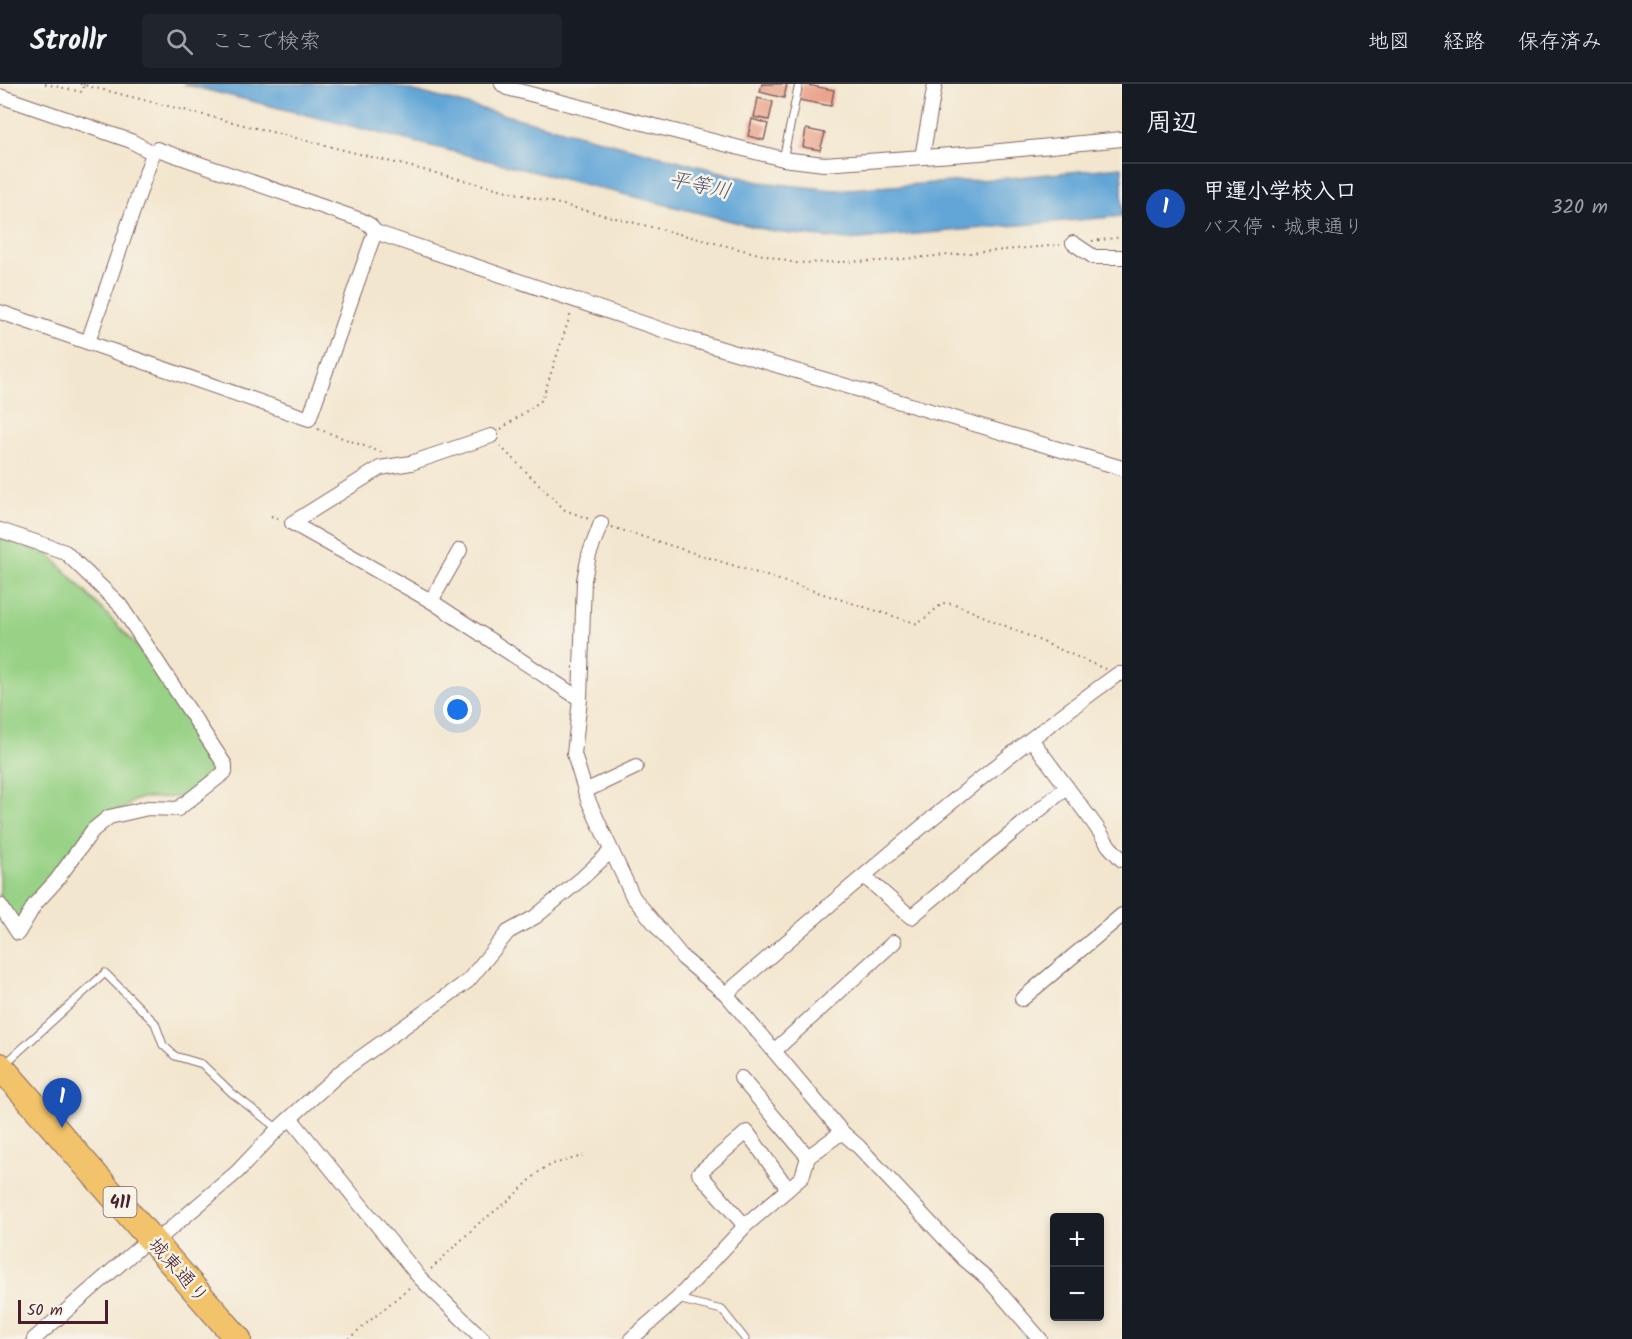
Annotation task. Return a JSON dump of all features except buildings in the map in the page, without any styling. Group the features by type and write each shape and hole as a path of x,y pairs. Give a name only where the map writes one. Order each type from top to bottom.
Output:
{"highway":[{"name":"城東通り","path":"0,1067 238,1339"}],"street":[{"path":"502,84 507,88 783,159 824,164 992,152 1122,139"},
{"path":"922,157 935,84"},
{"path":"0,96 131,141 153,153"},
{"path":"88,342 153,153 157,149 361,220 375,231 692,340 1122,468"},
{"path":"0,312 309,418 375,231"},
{"path":"1073,243 1094,257 1122,257"},
{"path":"490,436 411,463 380,468 292,523 431,601 580,699"},
{"path":"601,523 589,555 584,580 580,699 574,754 585,790 633,897 683,958 726,994 842,1132 867,1155 963,1258 988,1280 1040,1339"},
{"path":"0,530 65,552 120,605 225,765 225,772 178,809 148,808 109,817 93,830 56,881 35,904 18,933 0,905"},
{"path":"431,601 460,550"},
{"path":"726,994 915,833 1031,739 1120,674"},
{"path":"1031,739 1109,846 1122,860"},
{"path":"585,790 636,767"},
{"path":"865,877 911,918 1067,787"},
{"path":"33,1339 151,1237 162,1236 237,1172 278,1129 342,1071 468,981 508,932 535,917 611,851"},
{"path":"1022,999 1122,915"},
{"path":"774,1051 894,942"},
{"path":"741,1078 808,1158"},
{"path":"291,1119 420,1278 483,1339"},
{"path":"746,1226 699,1173 747,1132 788,1189"},
{"path":"631,1339 677,1299 746,1226 802,1177 808,1158 842,1132"}],"lane":[{"path":"783,159 799,84"},
{"path":"0,1067 105,973 155,1023 163,1045 175,1056 202,1064 232,1093 278,1129"},
{"path":"677,1299 722,1310 745,1339"}],"path":[{"path":"45,84 82,92 82,84 795,263 880,261 1122,237"},
{"path":"575,301 542,400 490,436 565,510 918,624 943,603 955,604 1120,674"},
{"path":"309,418 317,428 411,463"},
{"path":"348,1339 541,1170 553,1164 583,1156"}],"green space":[{"path":"0,538 48,553 136,645 222,765 183,797 142,798 133,801 121,811 105,813 19,922 0,900"}],"water":[{"name":"平等川","path":"183,84 388,84 759,182 834,190 1008,178 1122,167 1122,216 848,240 775,232"}],"waterway":[{"path":"1020,1325 1029,1339"}],"place":[{"name":"甲運小学校入口","path":"62,1128"}]}
